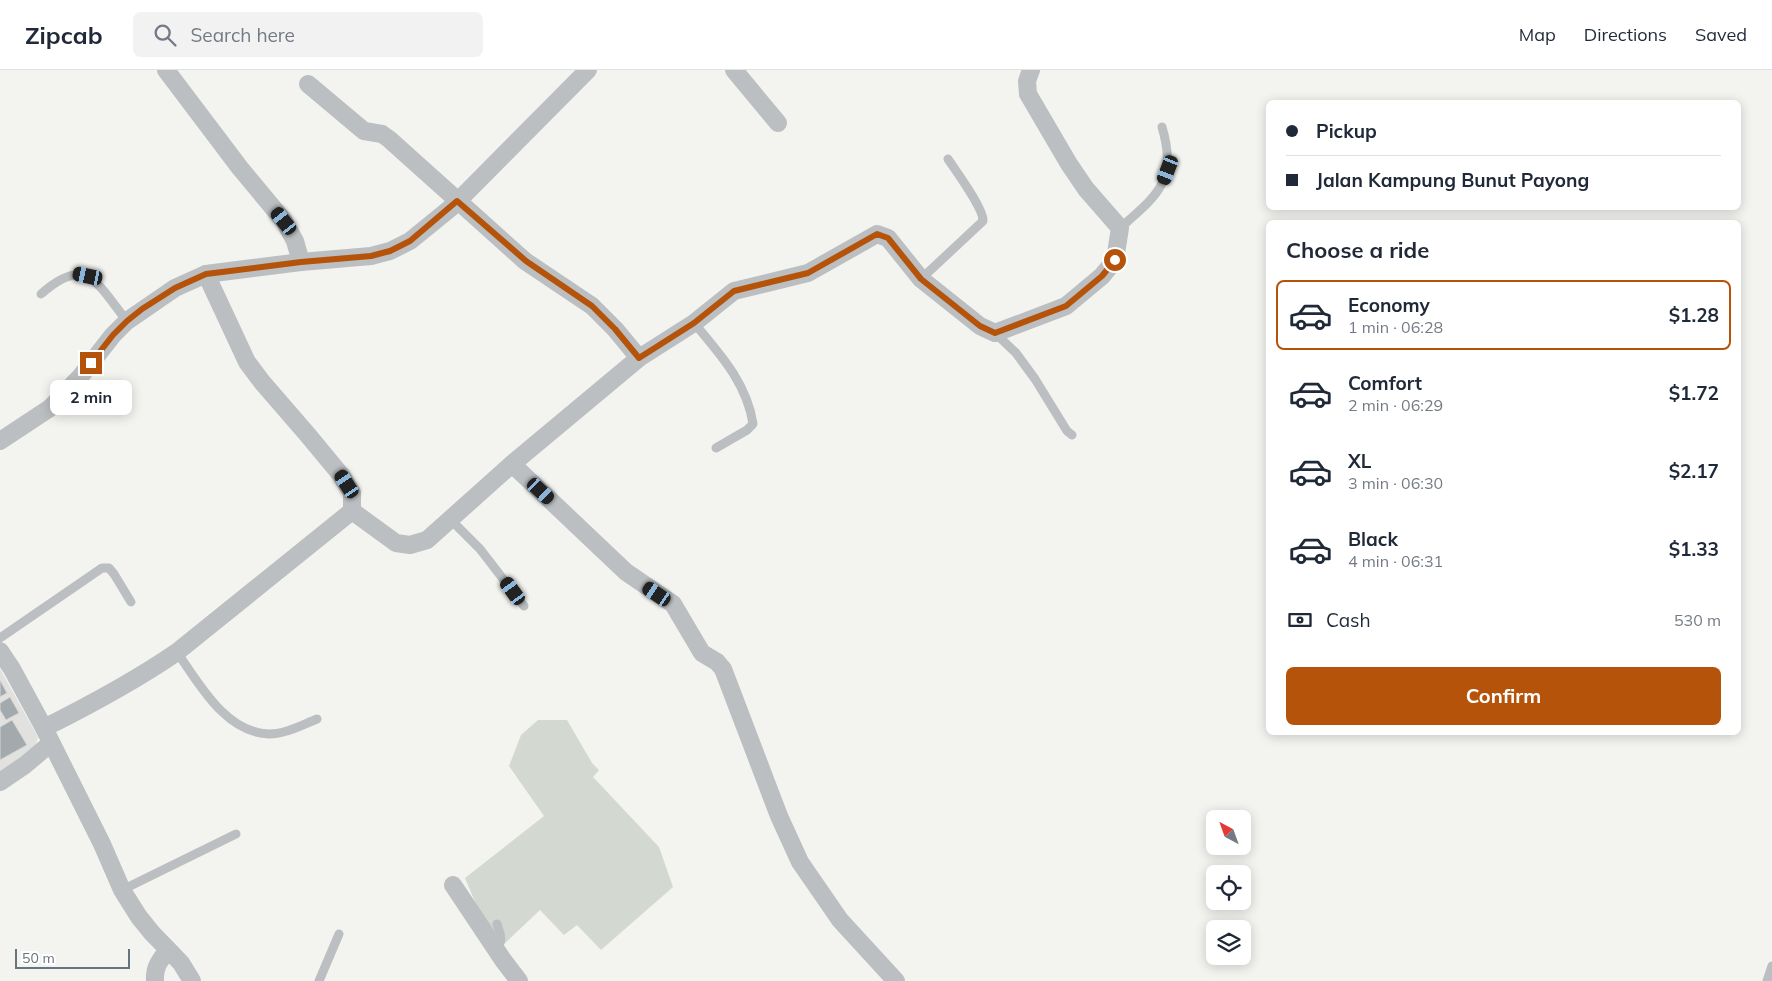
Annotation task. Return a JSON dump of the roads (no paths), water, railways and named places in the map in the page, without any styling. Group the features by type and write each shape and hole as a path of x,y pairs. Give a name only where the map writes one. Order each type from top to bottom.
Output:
{"street":[{"path":"166,70 240,168 284,221 295,241 301,262"},
{"path":"0,441 50,408 80,377 113,335 127,321 175,288 206,274 301,262 371,256 390,251 410,241 457,201 588,70"},
{"path":"734,70 778,123"},
{"path":"352,511 396,543 410,545 427,540 512,464 639,358 694,323 734,291 808,273 877,234 888,238 921,279 980,326 995,333 1066,306 1102,276 1115,260 1120,228 1086,189 1028,94 1027,80 1031,70"},
{"path":"308,84 364,131 382,134 389,139 526,261 592,306 615,329 639,358"},
{"path":"206,274 247,362 341,475 352,493 352,511"},
{"path":"512,464 626,572 673,604 702,653 723,668 779,816 800,862 840,920 896,981"},
{"path":"0,782 25,765 47,736 90,705 177,652 352,511"},
{"path":"0,651 12,669 47,736 102,844 122,890 139,917 182,963 192,981"},
{"path":"453,885 496,950 520,981"},
{"path":"155,981 154,974 157,964 168,950"}],"lane":[{"path":"1120,228 1147,204 1160,188 1168,170 1168,146 1162,127"},
{"path":"921,279 983,221 984,217 948,159"},
{"path":"41,294 54,282 66,276 78,274 88,276 127,321"},
{"path":"694,323 728,363 750,406 753,424 747,430 716,448"},
{"path":"995,333 1016,353 1035,379 1067,431 1072,435"},
{"path":"450,519 480,549 524,606"},
{"path":"0,638 102,568 109,568 114,574 130,602"},
{"path":"177,652 218,707 232,720 249,731 270,734 292,730 317,719"},
{"path":"122,890 236,834"},
{"path":"496,950 501,939 497,924"},
{"path":"318,981 339,934"},
{"path":"1767,981 1772,966"}]}
